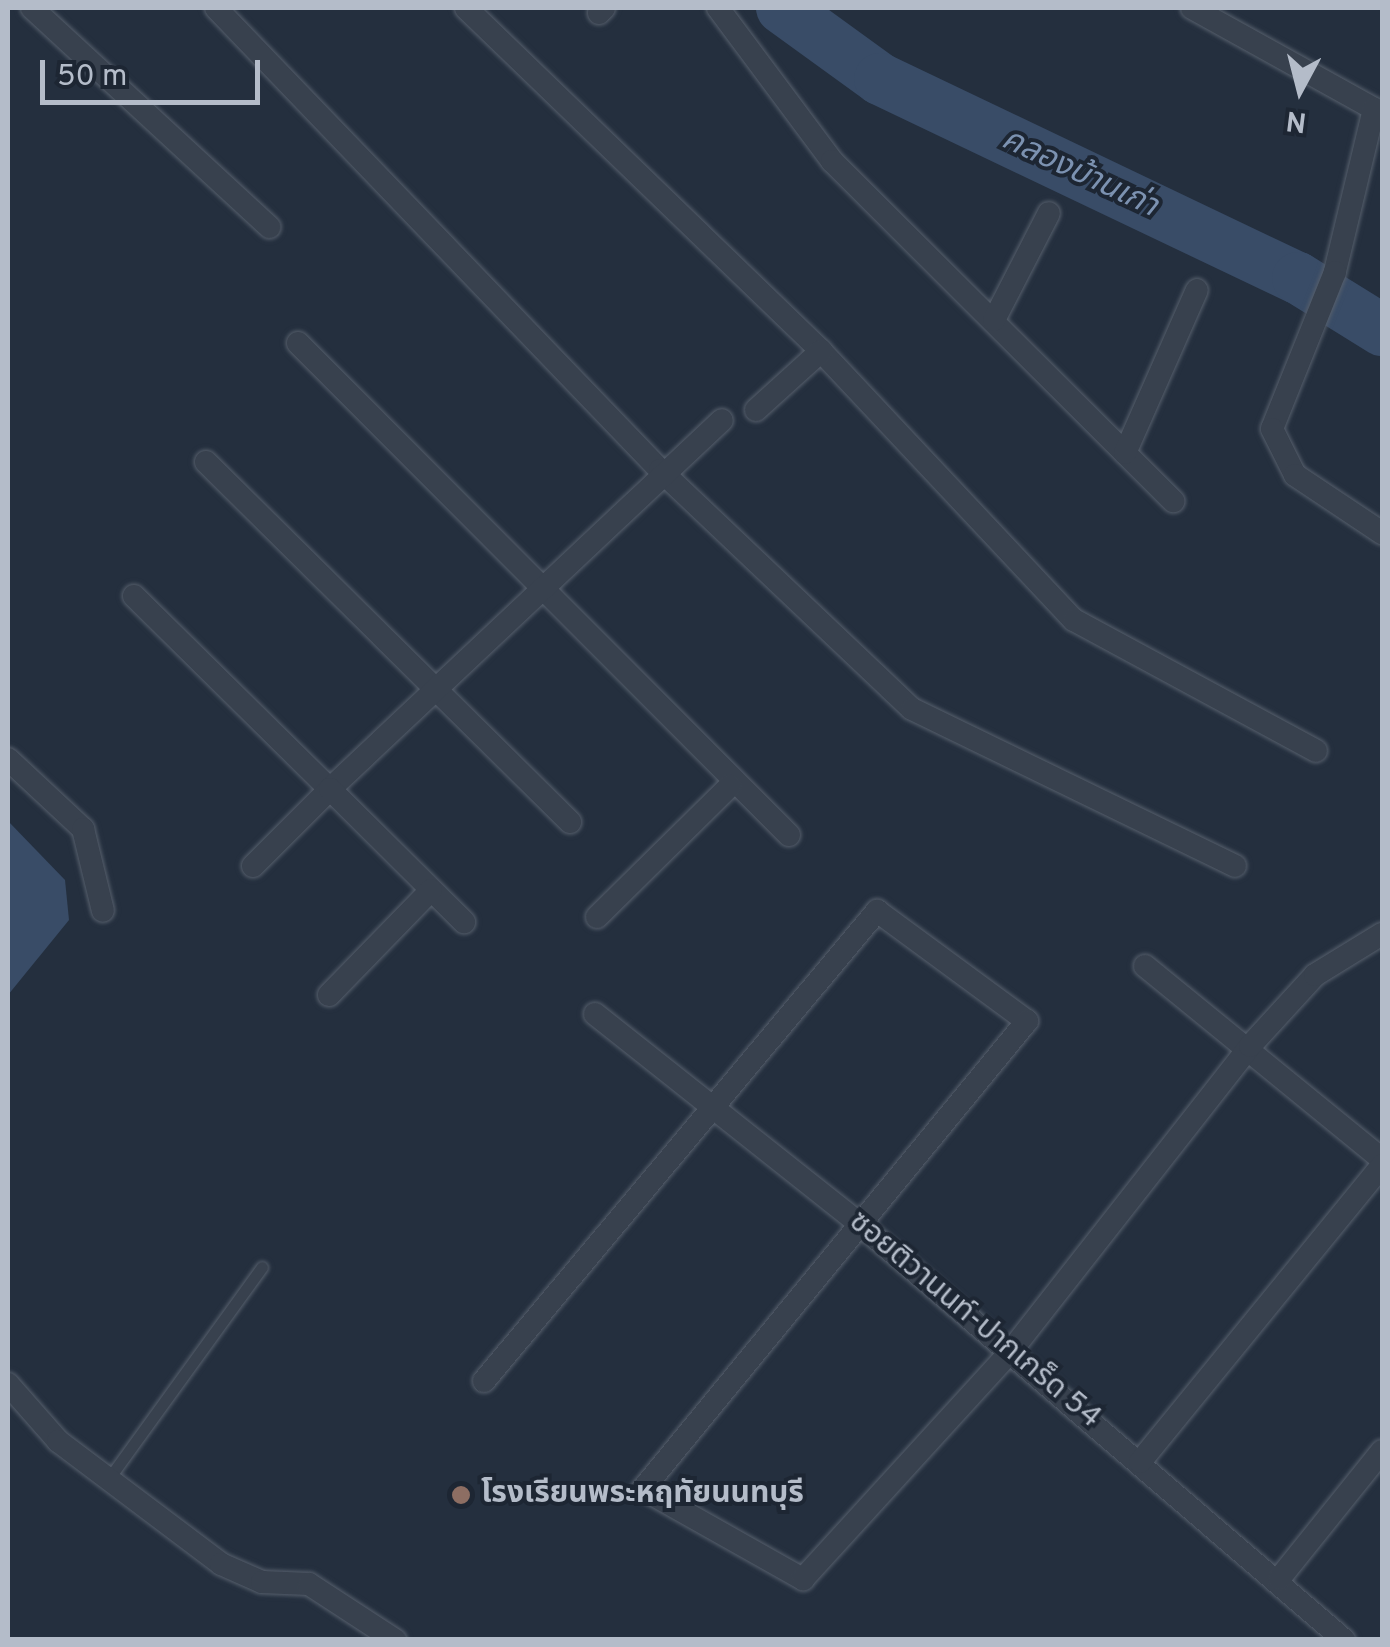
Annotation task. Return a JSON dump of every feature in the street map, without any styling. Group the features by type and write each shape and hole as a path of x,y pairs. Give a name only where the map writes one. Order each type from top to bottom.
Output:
{"street":[{"path":"32,8 269,227"},
{"path":"216,8 660,470 912,709 1235,866"},
{"path":"466,8 821,351 1074,620 1316,751"},
{"path":"718,8 832,161 1174,501"},
{"path":"1192,8 1378,106 1335,272 1273,439 1296,474 1382,533"},
{"path":"994,320 1049,213"},
{"path":"1125,453 1198,290"},
{"path":"298,343 730,786 788,836"},
{"path":"756,410 821,351"},
{"path":"253,866 330,789 441,694 660,470 722,420"},
{"path":"206,462 570,822"},
{"path":"134,596 464,922"},
{"path":"8,759 83,829 103,910"},
{"path":"597,917 730,786"},
{"path":"330,995 431,890"},
{"path":"484,1381 709,1105 878,911 1027,1020 644,1482 646,1498 803,1579 1011,1351 1250,1046 1315,976 1382,934"},
{"path":"1140,1462 1382,1162 1250,1046 1144,966"},
{"name":"ซอยติวานนท์-ปากเกร็ด 54","path":"595,1014 1011,1351 1344,1640"},
{"path":"8,1384 107,1481 221,1564 262,1582 309,1584 396,1640"},
{"path":"1278,1579 1382,1450"}],"lane":[{"path":"107,1481 262,1267"}],"water":[{"path":"8,821 65,880 69,920 8,995"}],"waterway":[{"name":"คลองบ้านเก่า","path":"782,8 880,79 1298,278 1382,330"}],"place":[{"name":"โรงเรียนพระหฤทัยนนทบุรี","path":"461,1495"}]}
